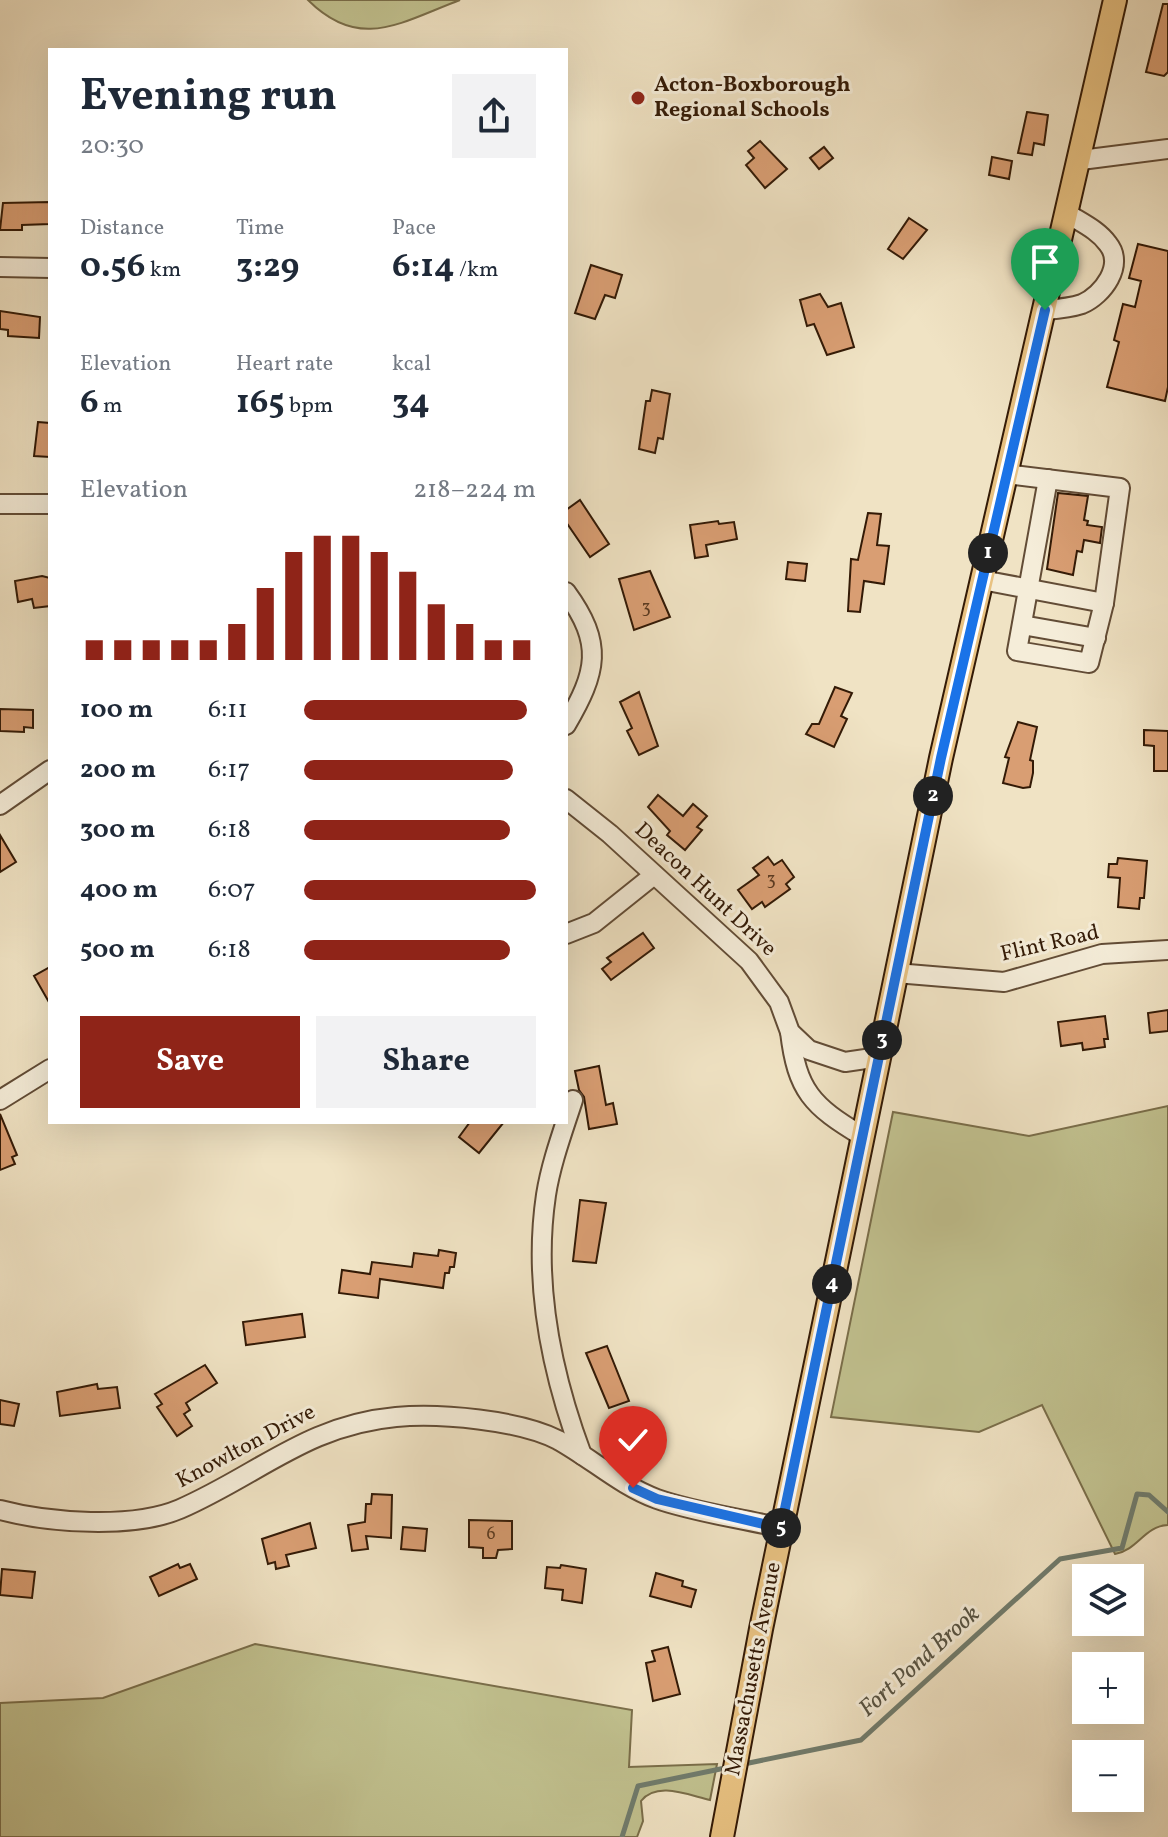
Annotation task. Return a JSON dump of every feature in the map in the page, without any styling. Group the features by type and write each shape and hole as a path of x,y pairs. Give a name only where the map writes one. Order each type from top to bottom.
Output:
{"main road":[{"name":"Massachusetts Avenue","path":"722,1837 781,1528 896,973 1006,474 1081,160 1110,2"}],"street":[{"path":"1081,160 1168,149"},
{"path":"1045,310 1082,304 1096,296 1113,270 1111,247 1100,235 1068,214"},
{"path":"0,267 48,268"},
{"path":"1006,474 1048,479 1120,488 1104,603 1089,663 1017,651 1048,479"},
{"path":"0,504 48,504"},
{"path":"982,580 1104,603"},
{"path":"568,596 594,643 589,678 568,721"},
{"path":"1022,625 1096,638"},
{"path":"0,805 48,771"},
{"name":"Deacon Hunt Drive","path":"568,801 749,961 779,1002 790,1032 798,1079 811,1101 862,1136"},
{"path":"568,933 594,923 654,875"},
{"name":"Flint Road","path":"896,973 1004,982 1102,954 1168,950"},
{"path":"790,1032 809,1050 845,1062 879,1057"},
{"path":"0,1100 48,1070"},
{"path":"568,1117 573,1100"},
{"path":"566,1124 546,1191 540,1277 557,1366 582,1455"},
{"name":"Knowlton Drive","path":"0,1510 74,1519 132,1521 154,1517 191,1503 322,1432 352,1422 400,1417 459,1419 524,1429 554,1438 657,1499 781,1528"}],"green space":[{"path":"308,0 460,0 400,23 363,29 327,16"},
{"path":"1168,1106 1168,1525 1153,1529 1130,1548 1115,1554 1042,1405 979,1432 831,1417 893,1112 1029,1136"},
{"path":"255,1644 632,1710 629,1767 717,1764 710,1800 673,1791 648,1795 641,1801 643,1821 637,1837 0,1837 0,1703 103,1698"}],"building":[{"path":"1163,4 1168,4 1168,72 1164,76 1146,72"},
{"path":"1027,112 1048,115 1044,145 1034,143 1032,155 1018,153"},
{"path":"760,141 787,169 765,188 746,165 754,158 748,151"},
{"path":"824,147 833,158 819,169 810,158"},
{"path":"992,157 1012,161 1009,179 989,175"},
{"path":"48,202 48,224 22,225 22,230 0,230 3,203"},
{"path":"909,218 927,230 903,259 888,249"},
{"path":"1138,244 1168,251 1168,387 1165,401 1107,387 1119,342 1114,340 1123,304 1135,307 1141,281 1129,278"},
{"path":"591,265 622,275 615,298 605,295 595,319 575,313"},
{"path":"820,294 828,307 841,303 854,347 827,355 814,324 807,326 800,300"},
{"path":"0,311 40,317 39,338 8,336 8,330 0,329"},
{"path":"652,390 670,394 663,439 658,438 655,453 639,449 646,401 650,401"},
{"path":"38,422 48,423 48,457 34,456"},
{"path":"1058,493 1088,496 1084,520 1088,521 1087,525 1102,527 1100,543 1084,540 1082,552 1077,551 1073,575 1047,569"},
{"path":"580,500 609,544 590,557 568,525 568,509"},
{"path":"868,513 881,514 877,545 889,546 884,584 864,581 860,612 848,611 851,559 858,560"},
{"path":"718,521 719,524 734,522 737,539 706,545 708,556 695,558 690,525"},
{"path":"788,562 807,564 805,581 786,579"},
{"path":"650,571 670,617 634,630 619,579"},
{"path":"48,578 48,606 34,608 32,599 18,602 15,581"},
{"path":"835,687 852,693 841,716 847,719 834,747 806,734 812,724 819,724"},
{"path":"639,692 658,746 639,755 627,731 632,728 620,702"},
{"path":"0,709 33,710 33,728 24,727 24,732 0,731"},
{"path":"1018,722 1037,727 1030,760 1033,761 1033,773 1030,787 1023,788 1003,783 1009,758 1005,757"},
{"path":"1144,730 1168,731 1168,771 1154,771 1154,746 1144,745"},
{"path":"658,795 683,816 693,804 707,816 697,827 702,830 685,850 667,835 670,831 648,807"},
{"path":"0,835 16,862 0,872"},
{"path":"768,857 774,865 782,860 794,877 786,884 790,889 765,907 762,902 752,909 738,890 759,875 753,868"},
{"path":"1118,858 1147,861 1144,898 1140,898 1139,909 1118,907 1120,878 1108,877 1109,864 1117,864"},
{"path":"643,933 654,948 611,980 602,969 611,962 607,958"},
{"path":"48,968 48,1000 34,976"},
{"path":"1168,1010 1168,1031 1150,1033 1148,1013"},
{"path":"1105,1016 1108,1039 1104,1039 1105,1047 1083,1050 1082,1043 1061,1046 1058,1022"},
{"path":"599,1066 606,1105 613,1103 617,1124 589,1129 584,1097 579,1090 575,1071"},
{"path":"0,1114 17,1155 12,1157 15,1164 0,1170"},
{"path":"469,1124 502,1124 479,1153 459,1137"},
{"path":"580,1200 606,1203 596,1263 573,1261"},
{"path":"439,1250 456,1253 454,1267 445,1273 443,1288 380,1279 378,1298 339,1293 342,1270 370,1274 372,1262 412,1267 414,1253 438,1256"},
{"path":"302,1314 305,1337 246,1345 243,1322"},
{"path":"607,1346 629,1401 609,1408 586,1353"},
{"path":"205,1365 217,1383 186,1403 190,1410 184,1414 192,1426 177,1436 157,1407 162,1404 155,1394"},
{"path":"97,1384 98,1389 117,1387 120,1408 60,1416 57,1392"},
{"path":"0,1400 19,1404 14,1426 0,1424"},
{"path":"372,1494 392,1495 391,1538 366,1536 368,1549 352,1551 348,1525 365,1522 366,1504 371,1504"},
{"path":"469,1520 512,1521 512,1549 498,1550 496,1558 483,1558 483,1548 469,1547"},
{"path":"310,1523 316,1548 286,1555 289,1566 276,1569 275,1562 268,1564 262,1539"},
{"path":"403,1527 427,1529 425,1551 401,1549"},
{"path":"178,1564 180,1568 190,1564 197,1579 159,1596 150,1577"},
{"path":"561,1565 586,1569 582,1603 562,1600 563,1590 545,1588 547,1567 560,1568"},
{"path":"2,1569 35,1572 32,1598 0,1595"},
{"path":"656,1573 683,1581 682,1586 696,1590 691,1607 650,1596"},
{"path":"668,1647 680,1694 653,1701 646,1663 655,1661 652,1651"}],"waterway":[{"name":"Fort Pond Brook","path":"744,1764 861,1740 1060,1559 1122,1548 1137,1494 1149,1495 1168,1512"},
{"name":"Fort Pond Brook","path":"622,1837 638,1786 730,1767"}],"place":[{"name":"Acton-Boxborough Regional Schools","path":"638,98"}],"route":[{"path":"633,1488 657,1499 781,1528 941,758 1045,310"}]}
